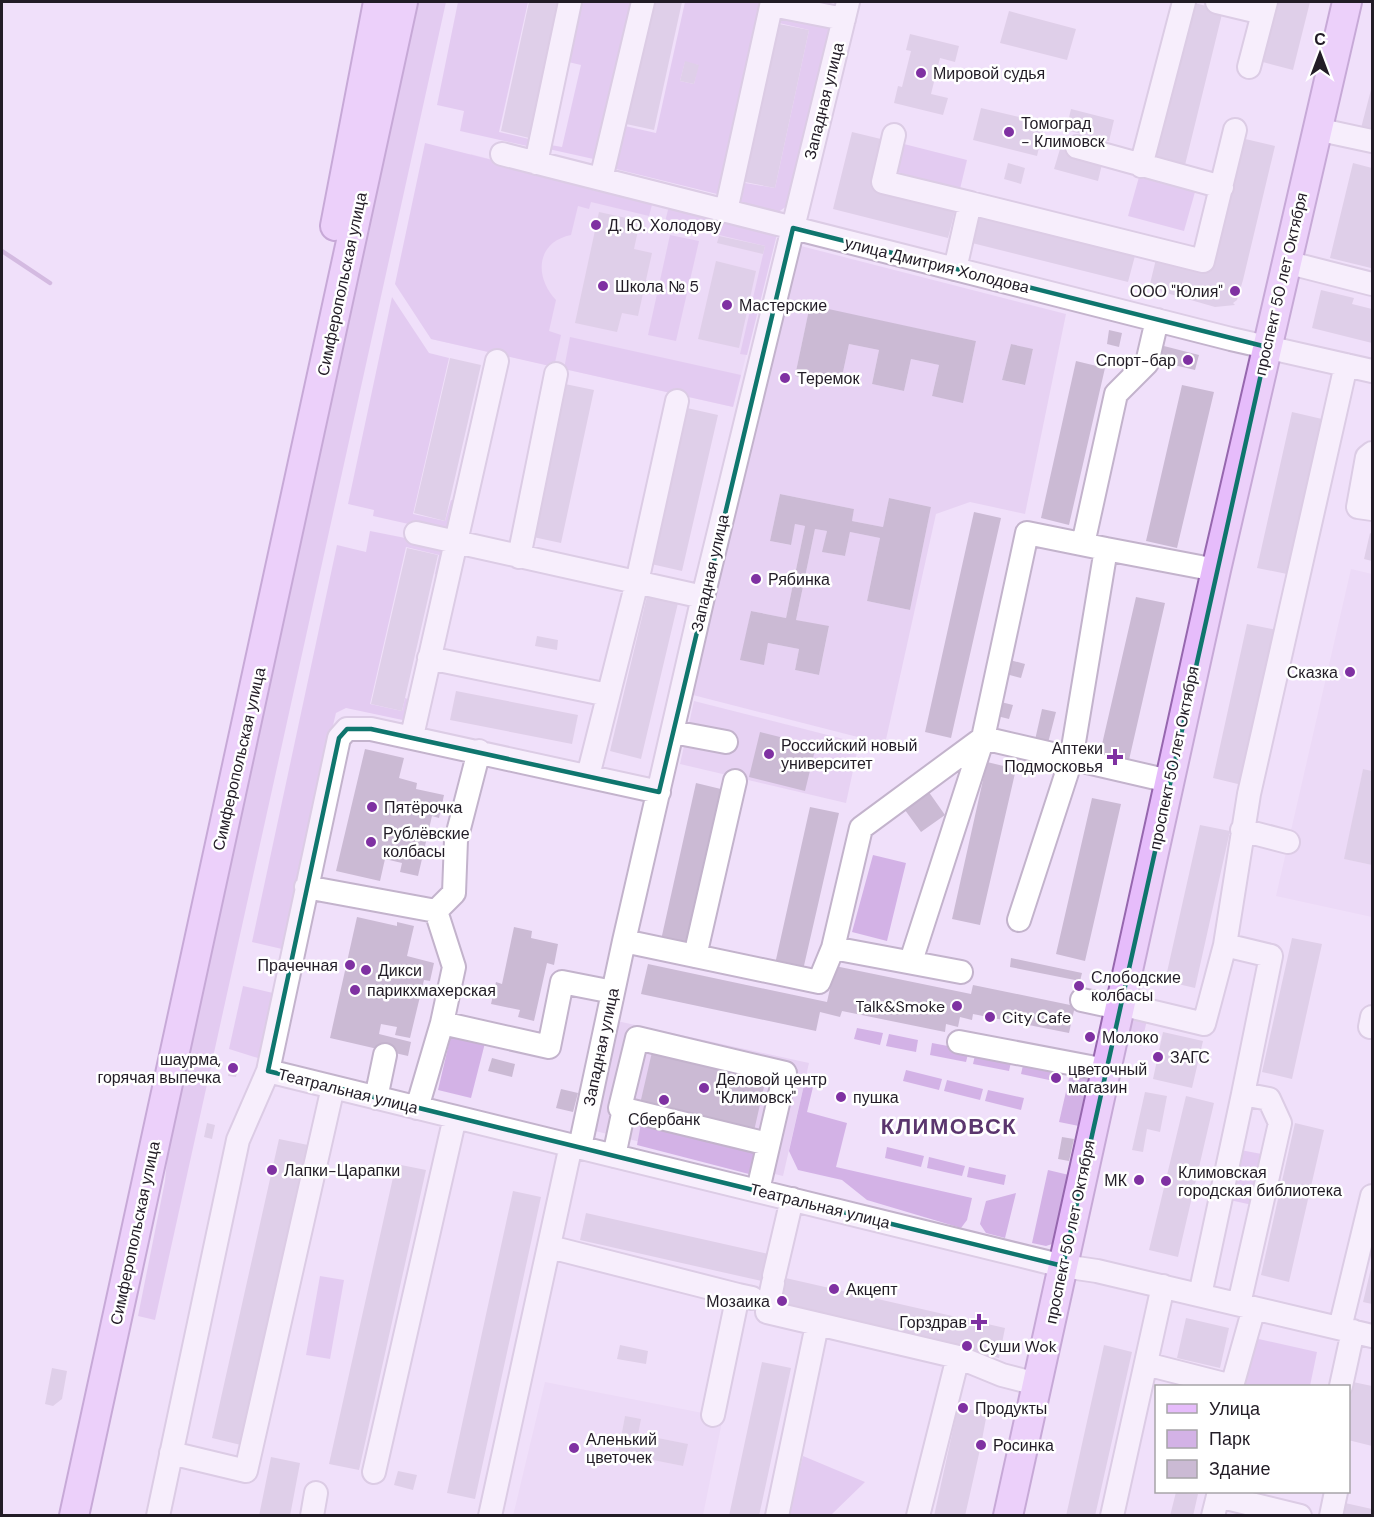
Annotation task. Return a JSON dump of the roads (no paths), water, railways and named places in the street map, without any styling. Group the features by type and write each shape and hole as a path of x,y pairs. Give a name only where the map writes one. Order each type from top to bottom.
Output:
{"main road":[{"name":"Симферопольская улица","path":"56,1515 304,383 378,2"},
{"name":"Симферопольская улица","path":"74,1515 403,2"},
{"name":"проспект 50 лет Октября","path":"1008,1515 1216,570 1347,2"}],"street":[{"path":"536,163 570,2"},
{"path":"601,179 643,2"},
{"path":"1141,166 1184,2"},
{"path":"1217,2 1264,7 1249,67"},
{"path":"726,212 772,3 846,10"},
{"name":"Западная улица","path":"490,1515 550,1247 613,992 703,597 846,10"},
{"path":"1316,129 1372,141"},
{"path":"894,135 883,182 1203,261 1235,130"},
{"path":"1077,147 1222,187"},
{"name":"улица Дмитрия Холодова","path":"502,154 1157,320 1372,371"},
{"path":"955,269 970,203"},
{"path":"1286,262 1372,284"},
{"path":"1083,544 1116,394 1147,363 1157,320"},
{"path":"412,736 497,361"},
{"path":"1082,1000 1204,1024 1225,945 1242,830 1346,365"},
{"path":"519,557 556,374"},
{"path":"588,776 637,582 677,401"},
{"path":"1372,453 1367,457 1358,507 1372,509"},
{"path":"416,533 703,597"},
{"path":"911,961 983,738 1027,533 1216,570"},
{"path":"1019,920 1071,760 1106,549"},
{"path":"429,658 608,695"},
{"path":"158,1515 238,1140 268,1071 313,888 339,738 347,729 356,727 412,736 659,792"},
{"path":"673,732 726,742"},
{"path":"983,738 1169,781"},
{"path":"624,941 819,982 833,948 861,828 983,738"},
{"path":"436,911 454,893 456,840 479,751"},
{"path":"695,956 735,781"},
{"path":"1242,830 1288,842"},
{"path":"313,888 436,911"},
{"path":"417,1108 440,1051 442,1023 454,967 436,911"},
{"path":"1200,1295 1272,956 1225,945"},
{"path":"833,948 961,972"},
{"path":"442,1023 549,1047 562,982 613,992"},
{"path":"758,1190 785,1073 637,1038 620,1108 768,1144"},
{"path":"959,1042 1106,1070"},
{"path":"376,1098 385,1055"},
{"name":"Театральная улица","path":"268,1071 1063,1266 1163,1286 1355,1332"},
{"path":"171,1453 246,1471 333,1087"},
{"path":"1232,1385 1280,1123 1269,1099 1244,1094"},
{"path":"614,1156 624,1109"},
{"path":"374,1472 455,1116"},
{"path":"1341,1385 1355,1332 1346,1310 1372,1196"},
{"path":"792,1199 767,1312 958,1357 1002,1375 1037,1384"},
{"path":"550,1247 738,1295 772,1287"},
{"path":"1112,1515 1163,1286"},
{"path":"713,1414 738,1295"},
{"path":"777,1515 817,1325"},
{"path":"918,1515 958,1357"},
{"path":"1146,1364 1228,1385"},
{"path":"312,1515 316,1493"},
{"path":"1331,1515 1336,1493"},
{"path":"1213,1515 1218,1496 1300,1515"}],"waterway":[{"path":"2,251 50,283"}],"place":[{"name":"Мировой судья","path":"921,73"},
{"name":"Томоград - Климовск","path":"1009,132"},
{"name":"Д. Ю. Холодову","path":"596,225"},
{"name":"Школа № 5","path":"603,286"},
{"name":"ООО \"Юлия\"","path":"1235,291"},
{"name":"Мастерские","path":"727,305"},
{"name":"Спорт-бар","path":"1188,360"},
{"name":"Теремок","path":"785,378"},
{"name":"Рябинка","path":"756,579"},
{"name":"Сказка","path":"1350,672"},
{"name":"Российский новый университет","path":"769,754"},
{"name":"Аптеки Подмосковья","path":"1115,757"},
{"name":"Пятёрочка","path":"372,807"},
{"name":"Рублёвские колбасы","path":"371,842"},
{"name":"Прачечная","path":"350,965"},
{"name":"Дикси","path":"366,970"},
{"name":"Слободские колбасы","path":"1079,986"},
{"name":"парикхмахерская","path":"355,990"},
{"name":"Talk&Smoke","path":"957,1006"},
{"name":"City Cafe","path":"990,1017"},
{"name":"Молоко","path":"1090,1037"},
{"name":"ЗАГС","path":"1158,1057"},
{"name":"шаурма, горячая выпечка","path":"233,1068"},
{"name":"цветочный магазин","path":"1056,1078"},
{"name":"Деловой центр \"Климовск\"","path":"704,1088"},
{"name":"пушка","path":"841,1097"},
{"name":"Сбербанк","path":"664,1100"},
{"name":"Лапки-Царапки","path":"272,1170"},
{"name":"МК","path":"1139,1180"},
{"name":"Климовская городская библиотека","path":"1166,1181"},
{"name":"Акцепт","path":"834,1289"},
{"name":"Мозаика","path":"782,1301"},
{"name":"Горздрав","path":"979,1322"},
{"name":"Суши Wok","path":"967,1346"},
{"name":"Продукты","path":"963,1408"},
{"name":"Росинка","path":"981,1445"},
{"name":"Аленький цветочек","path":"574,1448"}],"district":[{"name":"КЛИМОВСК","path":"949,1126"}]}
